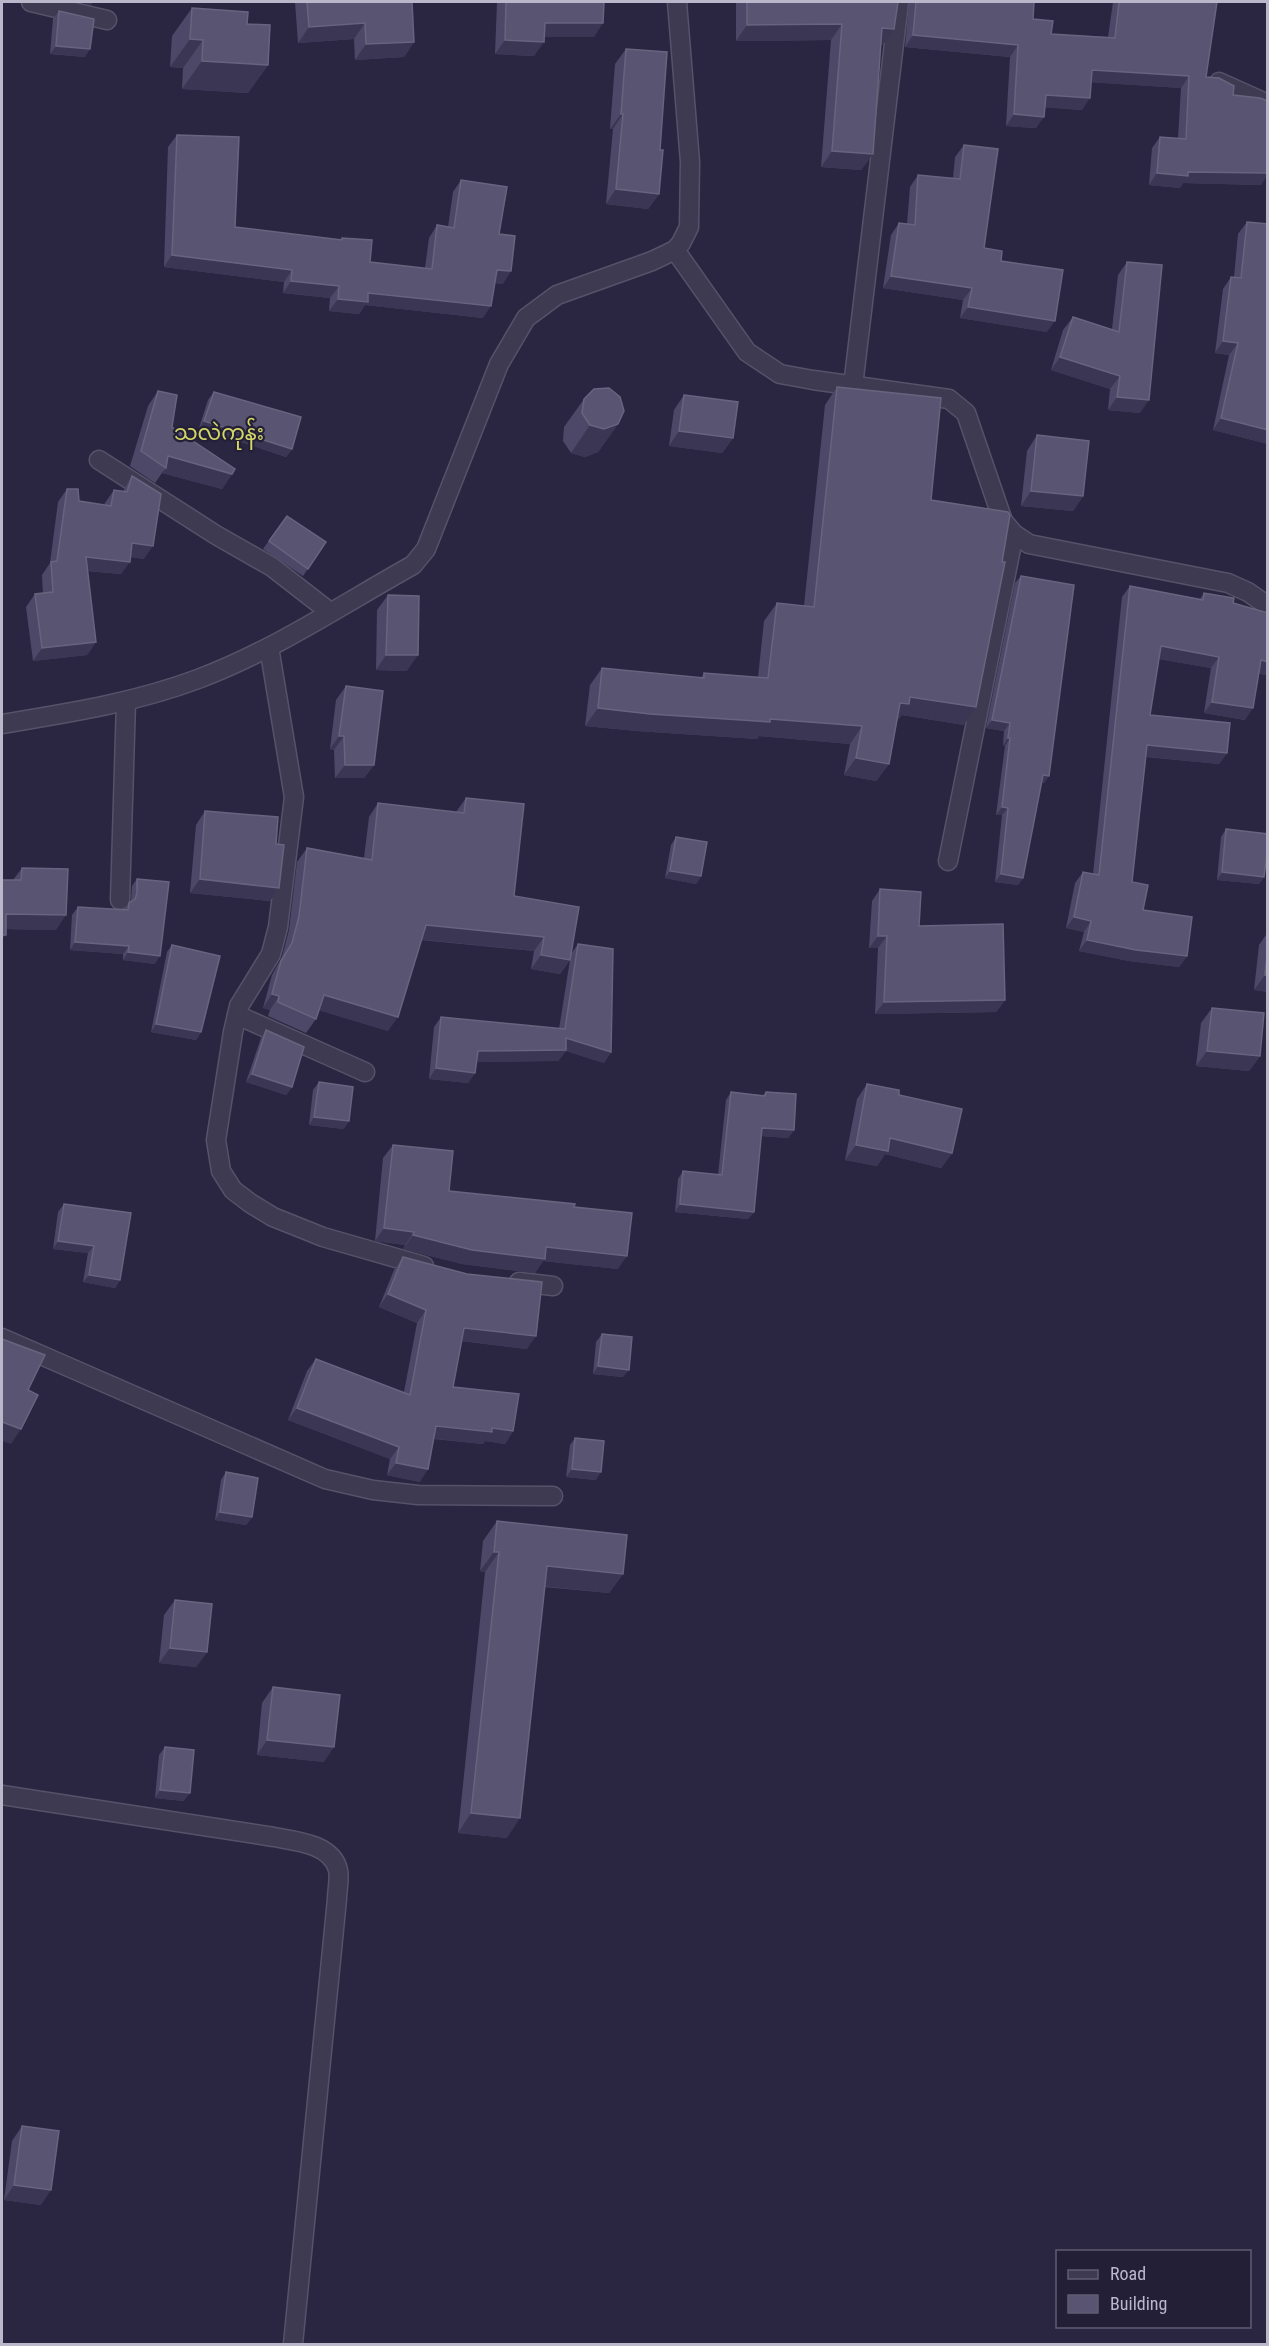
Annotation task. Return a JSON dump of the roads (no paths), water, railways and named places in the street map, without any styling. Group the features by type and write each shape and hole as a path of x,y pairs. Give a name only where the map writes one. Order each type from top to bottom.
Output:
{"street":[{"path":"31,2 107,20"},
{"path":"2,724 126,702 199,679 268,647 412,565 426,549 499,363 526,318 557,295 652,261 675,250 689,227 690,162 677,2"},
{"path":"853,386 898,2"},
{"path":"1219,82 1268,104"},
{"path":"675,250 747,352 780,374 949,399 966,413 1003,521 1014,534 1029,544 1228,583 1248,592 1268,606"},
{"path":"99,460 216,535 272,567 330,612"},
{"path":"948,861 1014,534"},
{"path":"268,647 294,797 278,927 271,954 239,1006 237,1015 216,1140 221,1170 233,1190 273,1217 323,1237 437,1269"},
{"path":"120,900 126,702"},
{"path":"237,1015 365,1072"},
{"path":"507,1280 553,1286"},
{"path":"2,1338 325,1479 373,1490 418,1495 553,1496"},
{"path":"2,1795 283,1838 310,1844 333,1858 338,1871 337,1899 292,2344"}],"district":[{"name":"သလဲကုန်း","path":"219,433"}]}
